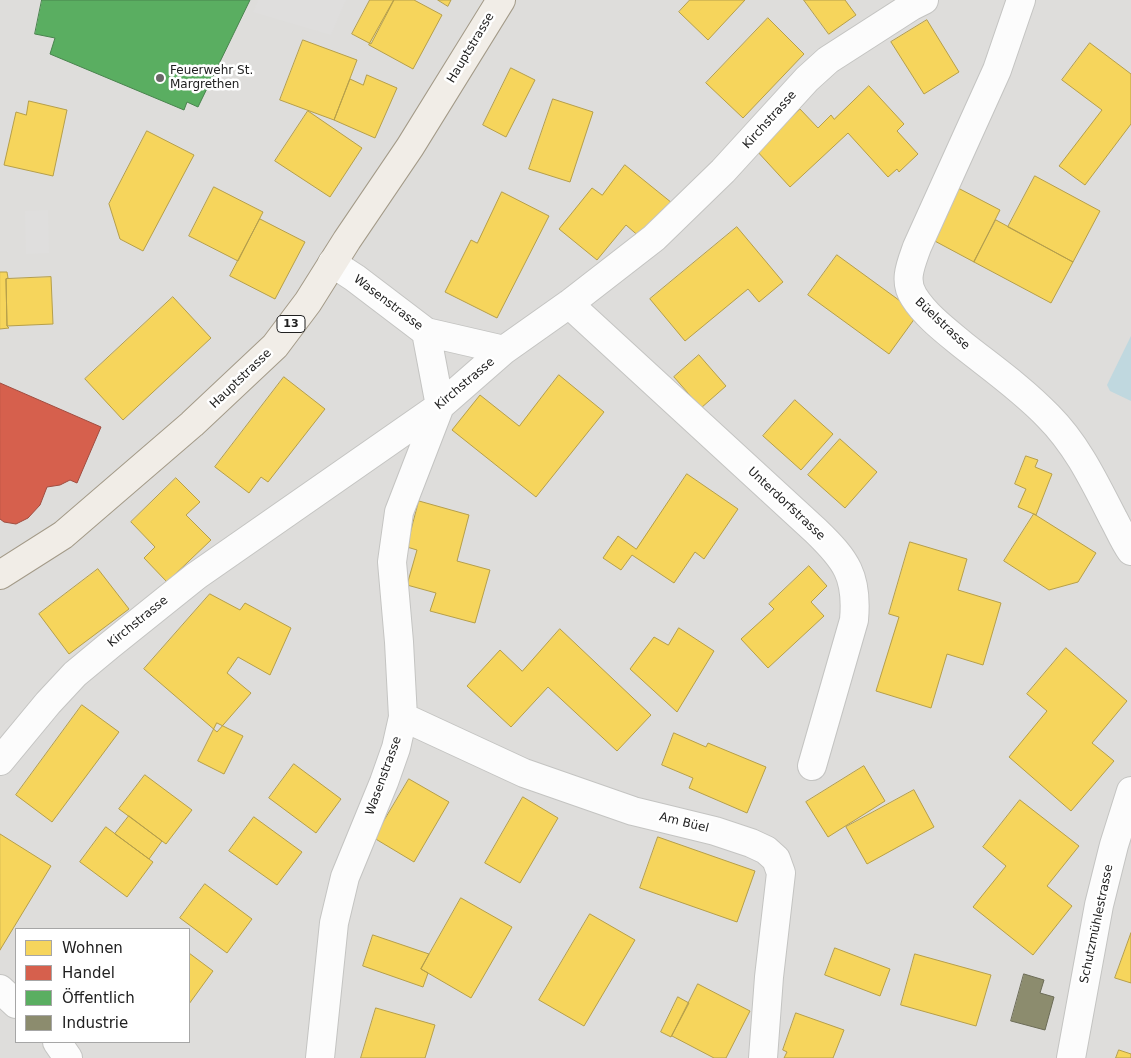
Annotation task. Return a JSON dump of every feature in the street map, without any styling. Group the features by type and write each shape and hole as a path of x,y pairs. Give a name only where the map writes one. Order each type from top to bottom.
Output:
{"main road":[{"name":"Hauptstrasse","path":"0,575 63,535 192,424 275,346 308,302 421,130 500,0"}],"street":[{"name":"Kirchstrasse","path":"0,761 48,703 75,674 110,645 196,576 440,406 504,350 569,304 654,238 723,172 807,78 828,60 924,0"},
{"name":"Büelstrasse","path":"1021,0 997,70 917,247 909,269 908,286 921,307 1022,392 1068,438 1080,455 1131,551"},
{"name":"Wasenstrasse","path":"332,263 355,278 426,332 504,350"},
{"name":"Unterdorfstrasse","path":"569,304 816,531 836,551 845,564 852,581 855,597 854,620 812,766"},
{"path":"426,332 440,406"},
{"name":"Wasenstrasse","path":"320,1058 334,923 345,877 396,748 403,717 392,562 399,512 440,406"},
{"name":"Am Büel","path":"403,717 524,773 634,810 715,831 766,850 776,859 781,873 762,1058"},
{"name":"Schutzmühlestrasse","path":"1071,1058 1099,904 1114,845 1131,791"},
{"path":"0,990 15,1003"},
{"path":"58,1043 68,1058"}],"shaded area":[{"path":"0,0 1131,0 1131,1058 0,1058"},
{"path":"258,0 346,0 331,35 253,12"},
{"path":"48,210 49,253 26,254 25,211"}],"water":[{"path":"1131,336 1131,401 1110,391 1107,385"}],"building: Wohnen":[{"path":"370,0 394,0 371,44 352,34"},
{"path":"394,0 414,0 442,15 413,69 369,45"},
{"path":"438,0 451,0 448,6"},
{"path":"690,0 745,0 708,40 679,12"},
{"path":"804,0 845,0 856,15 829,34"},
{"path":"768,18 804,54 743,118 706,83"},
{"path":"927,20 959,72 924,94 891,42"},
{"path":"303,40 357,60 334,120 280,100"},
{"path":"1090,43 1131,74 1131,124 1085,185 1059,166 1102,110 1062,80"},
{"path":"511,68 535,80 506,137 483,125"},
{"path":"367,75 397,88 375,138 334,120 350,79 363,85"},
{"path":"869,86 904,124 897,131 918,154 899,172 897,169 888,177 848,133 790,187 756,150 800,109 818,128 831,115 834,119"},
{"path":"553,99 593,112 570,182 529,169"},
{"path":"29,101 67,110 53,176 4,165 16,112 26,115"},
{"path":"308,111 362,148 330,197 275,161"},
{"path":"147,131 194,155 143,251 120,239 109,204"},
{"path":"625,165 672,203 642,239 626,225 597,260 559,229 592,188 602,195"},
{"path":"1035,176 1100,211 1073,262 1008,227"},
{"path":"214,187 263,212 238,261 189,236"},
{"path":"958,188 1000,210 974,262 931,239"},
{"path":"502,192 549,216 497,318 445,292 471,240 477,243"},
{"path":"260,219 305,242 275,299 230,276"},
{"path":"996,220 1073,262 1051,303 974,262"},
{"path":"737,227 783,282 759,302 748,289 685,341 650,299"},
{"path":"837,255 918,314 889,354 808,295"},
{"path":"0,272 7,272 8,278 6,279 7,326 9,328 0,329"},
{"path":"51,277 53,324 7,326 6,279"},
{"path":"173,297 211,338 123,420 85,379"},
{"path":"699,355 726,386 701,408 674,377"},
{"path":"559,375 604,412 536,497 452,430 480,395 519,426"},
{"path":"284,377 325,409 268,482 261,477 249,493 215,467"},
{"path":"795,400 833,434 801,470 763,436"},
{"path":"840,439 877,472 845,508 808,475"},
{"path":"1026,456 1038,460 1035,467 1052,474 1036,515 1018,507 1026,489 1015,484"},
{"path":"687,474 738,509 704,559 695,552 674,583 632,555 621,570 603,558 618,536 636,549"},
{"path":"176,478 200,502 186,515 211,540 167,582 144,558 155,547 131,522"},
{"path":"419,501 469,515 457,561 490,570 475,623 430,611 436,593 407,585 417,550 407,547"},
{"path":"1034,514 1096,553 1078,582 1049,590 1004,561"},
{"path":"910,542 967,559 958,590 1001,603 983,665 947,654 931,708 876,691 899,617 889,614"},
{"path":"809,566 827,586 811,602 824,616 768,668 741,639 774,609 769,604"},
{"path":"98,569 129,609 69,654 39,614"},
{"path":"210,594 240,610 245,603 291,628 270,675 238,657 227,673 251,693 217,732 144,669"},
{"path":"679,628 714,651 677,712 630,669 654,637 668,645"},
{"path":"560,629 651,715 617,751 548,687 511,727 467,686 500,650 522,671"},
{"path":"1066,648 1127,701 1092,743 1114,761 1071,811 1009,757 1047,711 1027,694"},
{"path":"82,705 119,732 52,822 16,795"},
{"path":"217,723 243,736 224,774 198,761"},
{"path":"674,733 706,747 708,743 766,767 747,813 689,788 693,778 662,765"},
{"path":"294,764 341,799 316,833 269,798"},
{"path":"864,766 885,801 828,837 806,802"},
{"path":"145,775 192,810 166,844 119,809"},
{"path":"409,779 449,802 414,862 374,838"},
{"path":"914,790 934,827 867,864 846,827"},
{"path":"523,797 558,818 520,883 485,863"},
{"path":"1020,800 1079,846 1047,886 1072,906 1033,955 973,907 1006,866 983,847"},
{"path":"129,816 162,841 149,859 115,834"},
{"path":"254,817 302,852 277,885 229,851"},
{"path":"106,827 153,862 127,897 80,862"},
{"path":"0,834 51,866 0,950"},
{"path":"658,837 755,871 737,922 640,888"},
{"path":"205,884 252,919 227,953 180,918"},
{"path":"461,898 512,927 471,998 421,969"},
{"path":"590,914 635,940 584,1026 539,1000"},
{"path":"1131,933 1131,983 1115,978"},
{"path":"373,935 429,954 421,969 428,973 423,987 363,966"},
{"path":"835,948 890,969 880,996 825,975"},
{"path":"190,954 213,971 190,1003"},
{"path":"915,954 991,975 976,1026 901,1005"},
{"path":"698,984 750,1011 726,1058 714,1058 672,1036"},
{"path":"678,997 689,1003 671,1037 661,1032"},
{"path":"376,1008 435,1025 425,1058 361,1058"},
{"path":"796,1013 844,1030 833,1058 784,1058 787,1052 783,1050"},
{"path":"1119,1050 1131,1054 1131,1058 1116,1058"}],"building: Handel":[{"path":"0,383 101,427 77,483 70,480 60,485 47,487 40,505 28,518 16,524 4,522 0,519"}],"building: Öffentlich":[{"name":"Feuerwehr St. Margrethen","path":"42,0 250,0 198,107 187,102 184,110 50,54 55,38 35,34"}],"building: Industrie":[{"path":"1024,974 1044,980 1040,993 1054,997 1045,1030 1011,1021"}],"place":[{"name":"Feuerwehr St. Margrethen","path":"160,78"}]}
